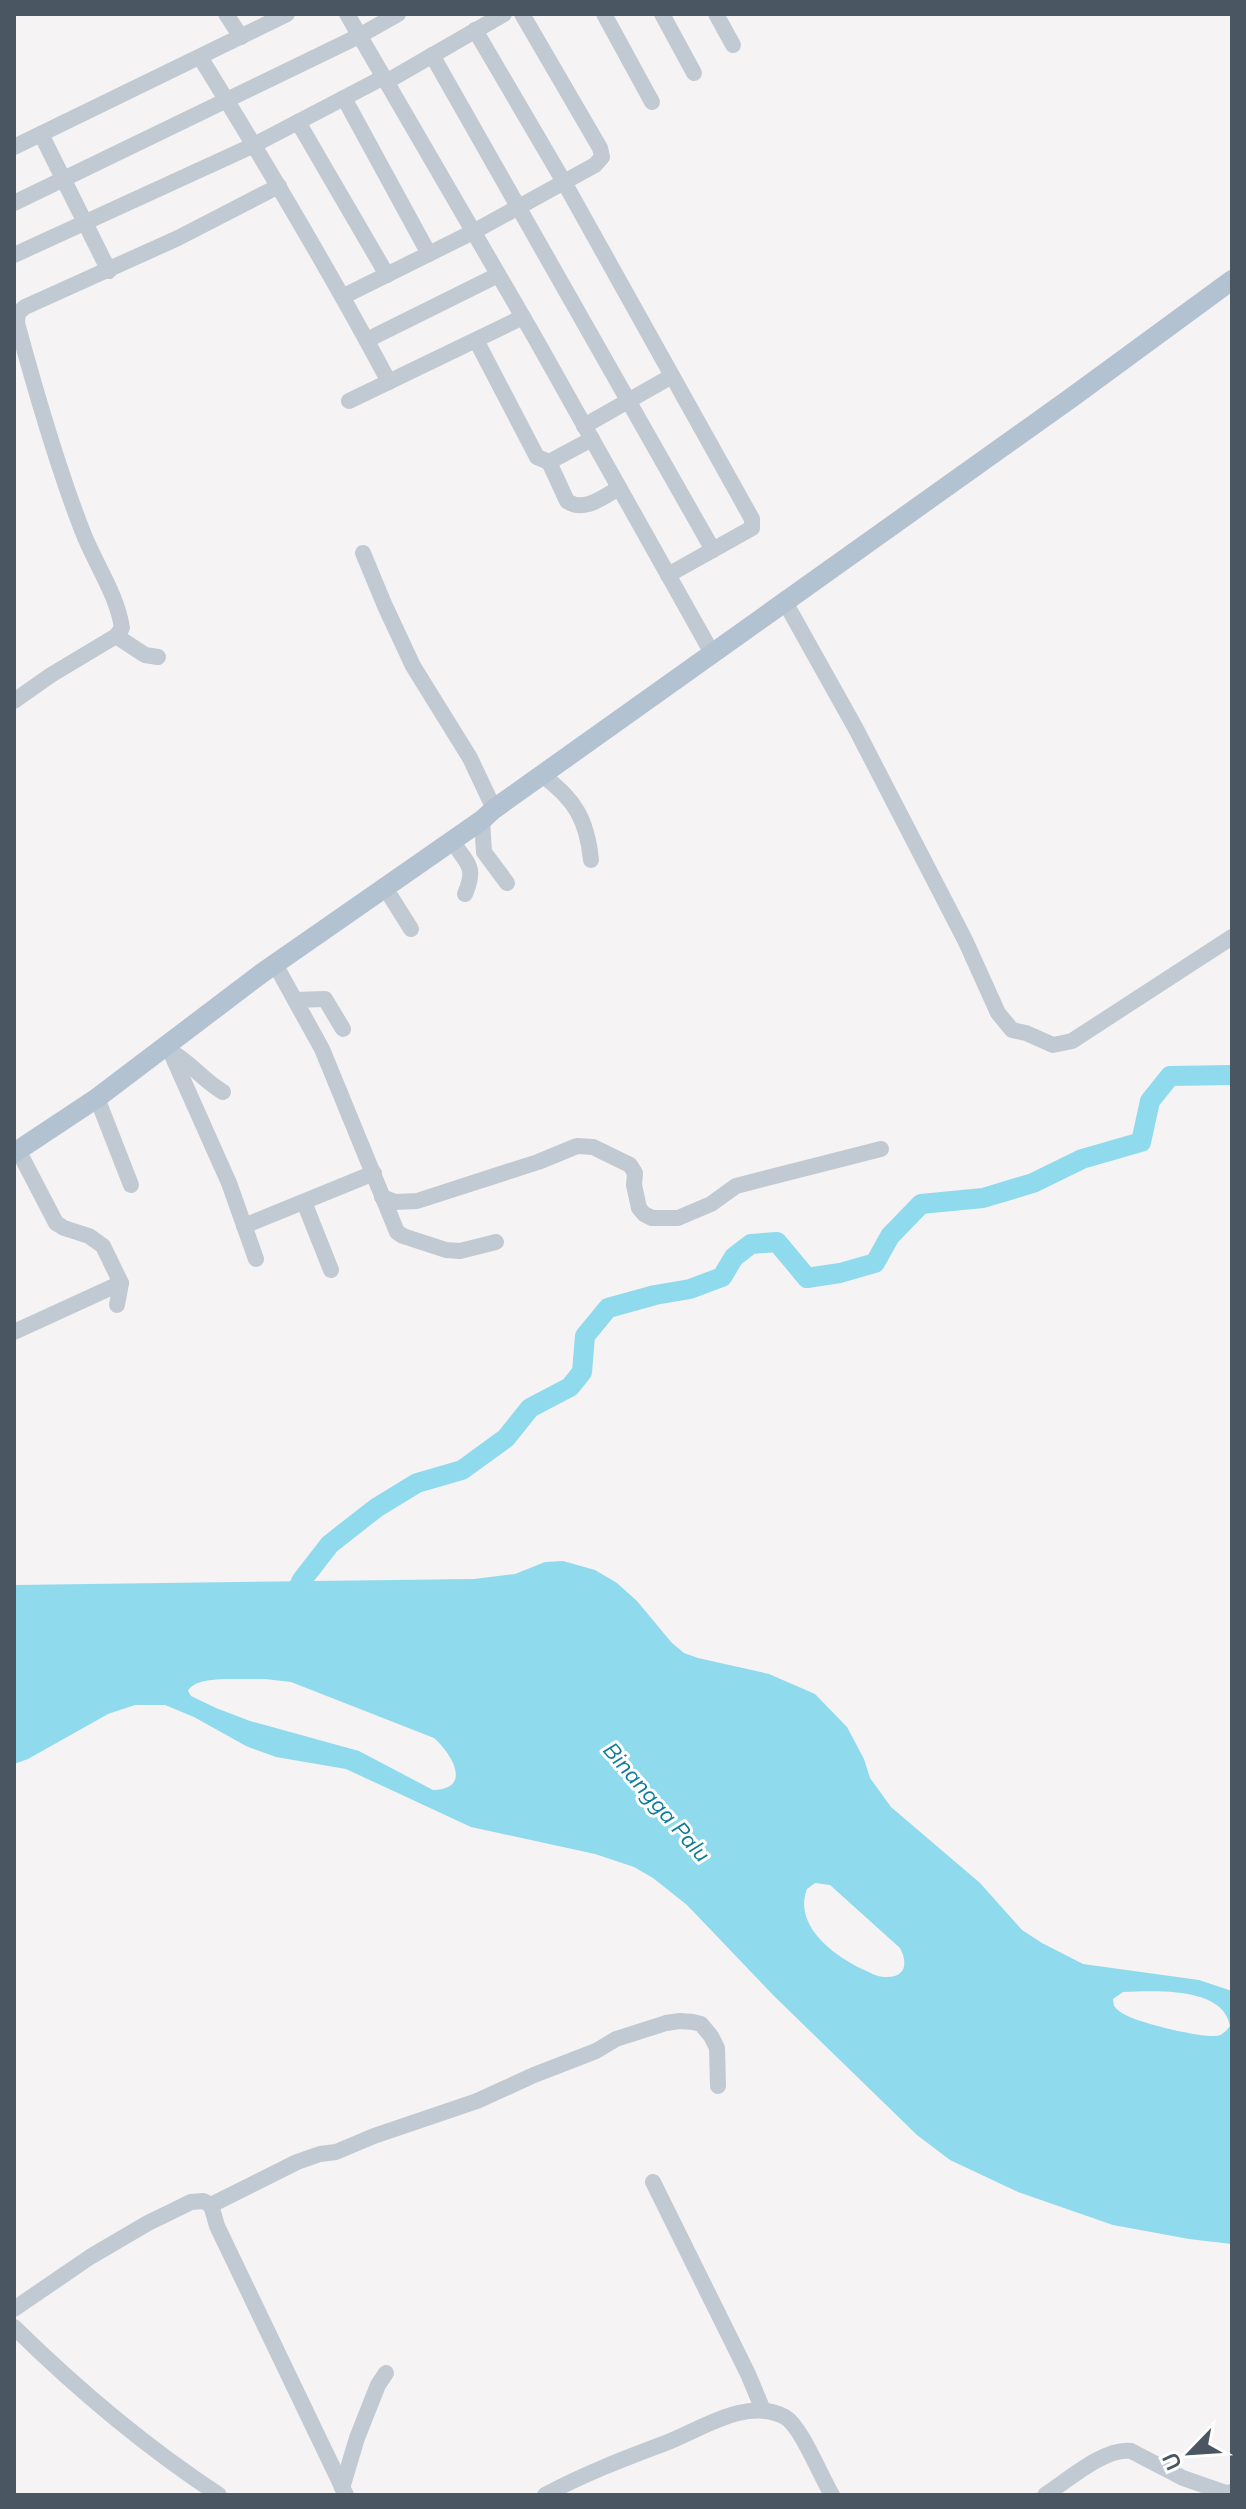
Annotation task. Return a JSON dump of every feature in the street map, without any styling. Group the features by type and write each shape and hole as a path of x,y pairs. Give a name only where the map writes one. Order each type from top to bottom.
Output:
{"main road":[{"path":"16,1151 169,1048 275,964 452,841 1232,280"}],"street":[{"path":"226,14 241,37"},
{"path":"14,147 287,14"},
{"path":"347,14 523,317 712,653"},
{"path":"14,203 359,36 398,14"},
{"path":"14,255 254,145 385,80 504,14"},
{"path":"344,296 519,207 595,165 603,153 522,14"},
{"path":"604,14 652,102"},
{"path":"662,14 694,73"},
{"path":"716,14 733,45"},
{"path":"475,30 564,182 752,519 752,528 668,575"},
{"path":"432,55 713,550"},
{"path":"200,57 344,296 389,382"},
{"path":"344,98 429,254"},
{"path":"298,122 387,275"},
{"path":"41,134 109,271"},
{"path":"14,701 116,636 122,628 82,532 44,421 18,313 25,307 178,238 279,186"},
{"path":"367,340 498,275"},
{"path":"349,401 523,317"},
{"path":"476,340 537,457 549,462 567,501 572,505 587,505 619,488"},
{"path":"549,462 629,401 672,376"},
{"path":"363,553 413,666 470,758 488,814 484,852 507,883"},
{"path":"785,602 863,743 965,940 998,1013 1012,1030 1053,1045 1072,1041 1232,937"},
{"path":"116,636 145,655 158,657"},
{"path":"542,775 560,789 582,818 591,860"},
{"path":"452,841 472,874 465,894"},
{"path":"384,886 411,929"},
{"path":"275,964 322,1049 397,1232 446,1250 460,1251 496,1242"},
{"path":"295,1000 325,999 343,1029"},
{"path":"169,1048 204,1080 223,1092"},
{"path":"169,1048 229,1183 256,1259"},
{"path":"97,1098 131,1185"},
{"path":"382,1197 395,1202 417,1201 538,1162 577,1146 593,1147 630,1165 635,1173 639,1208 644,1214 652,1218 678,1218 711,1204 736,1186 881,1149"},
{"path":"16,1151 56,1223 98,1241 109,1257 121,1283 117,1305"},
{"path":"244,1226 374,1173"},
{"path":"304,1202 331,1270"},
{"path":"14,1332 121,1283"},
{"path":"211,2205 297,2162 336,2152 477,2101 596,2051 616,2039 666,2023 701,2024 711,2036 717,2048 718,2086"},
{"path":"653,2182 763,2410"},
{"path":"14,2309 47,2284 148,2223 191,2202 203,2201 211,2205 217,2226 344,2492"},
{"path":"14,2327 123,2423 219,2495"},
{"path":"344,2492 357,2438 378,2385 386,2373"},
{"path":"545,2495 583,2475 705,2425 733,2415 763,2410 790,2421 832,2495"},
{"path":"1045,2495 1111,2452 1124,2450 1183,2478 1226,2493 1232,2492"}],"water":[{"name":"Binangga Palu","path":"563,1561 595,1570 617,1583 684,1653 769,1674 815,1694 847,1727 870,1778 891,1807 980,1883 1022,1930 1042,1943 1083,1964 1199,1980 1232,1991 1232,2244 1113,2225 1018,2192 950,2160 917,2135 774,1996 687,1905 634,1867 595,1854 471,1827 346,1769 276,1757 246,1746 165,1705 135,1705 108,1714 14,1764 14,1585 474,1579 515,1574 545,1562","holes":["224,1679 291,1682 434,1738 452,1761 456,1777 453,1784 433,1790 359,1751 250,1721 191,1696 188,1691 199,1683","815,1883 830,1885 900,1948 904,1959 901,1972 892,1977 876,1975 828,1947 818,1937 806,1915 804,1902 807,1889","1152,1991 1201,1997 1225,2013 1230,2026 1215,2036 1165,2028 1125,2015 1114,2007 1113,1999 1123,1992"]}],"waterway":[{"path":"290,1604 302,1580 330,1544 376,1508 417,1483 462,1470 506,1438 530,1408 570,1387 582,1372 585,1336 608,1308 690,1289 722,1277 734,1257 751,1244 777,1242 807,1278 875,1263 890,1236 921,1204 983,1198 1033,1183 1082,1159 1141,1142 1150,1101 1170,1076 1232,1075"}]}
